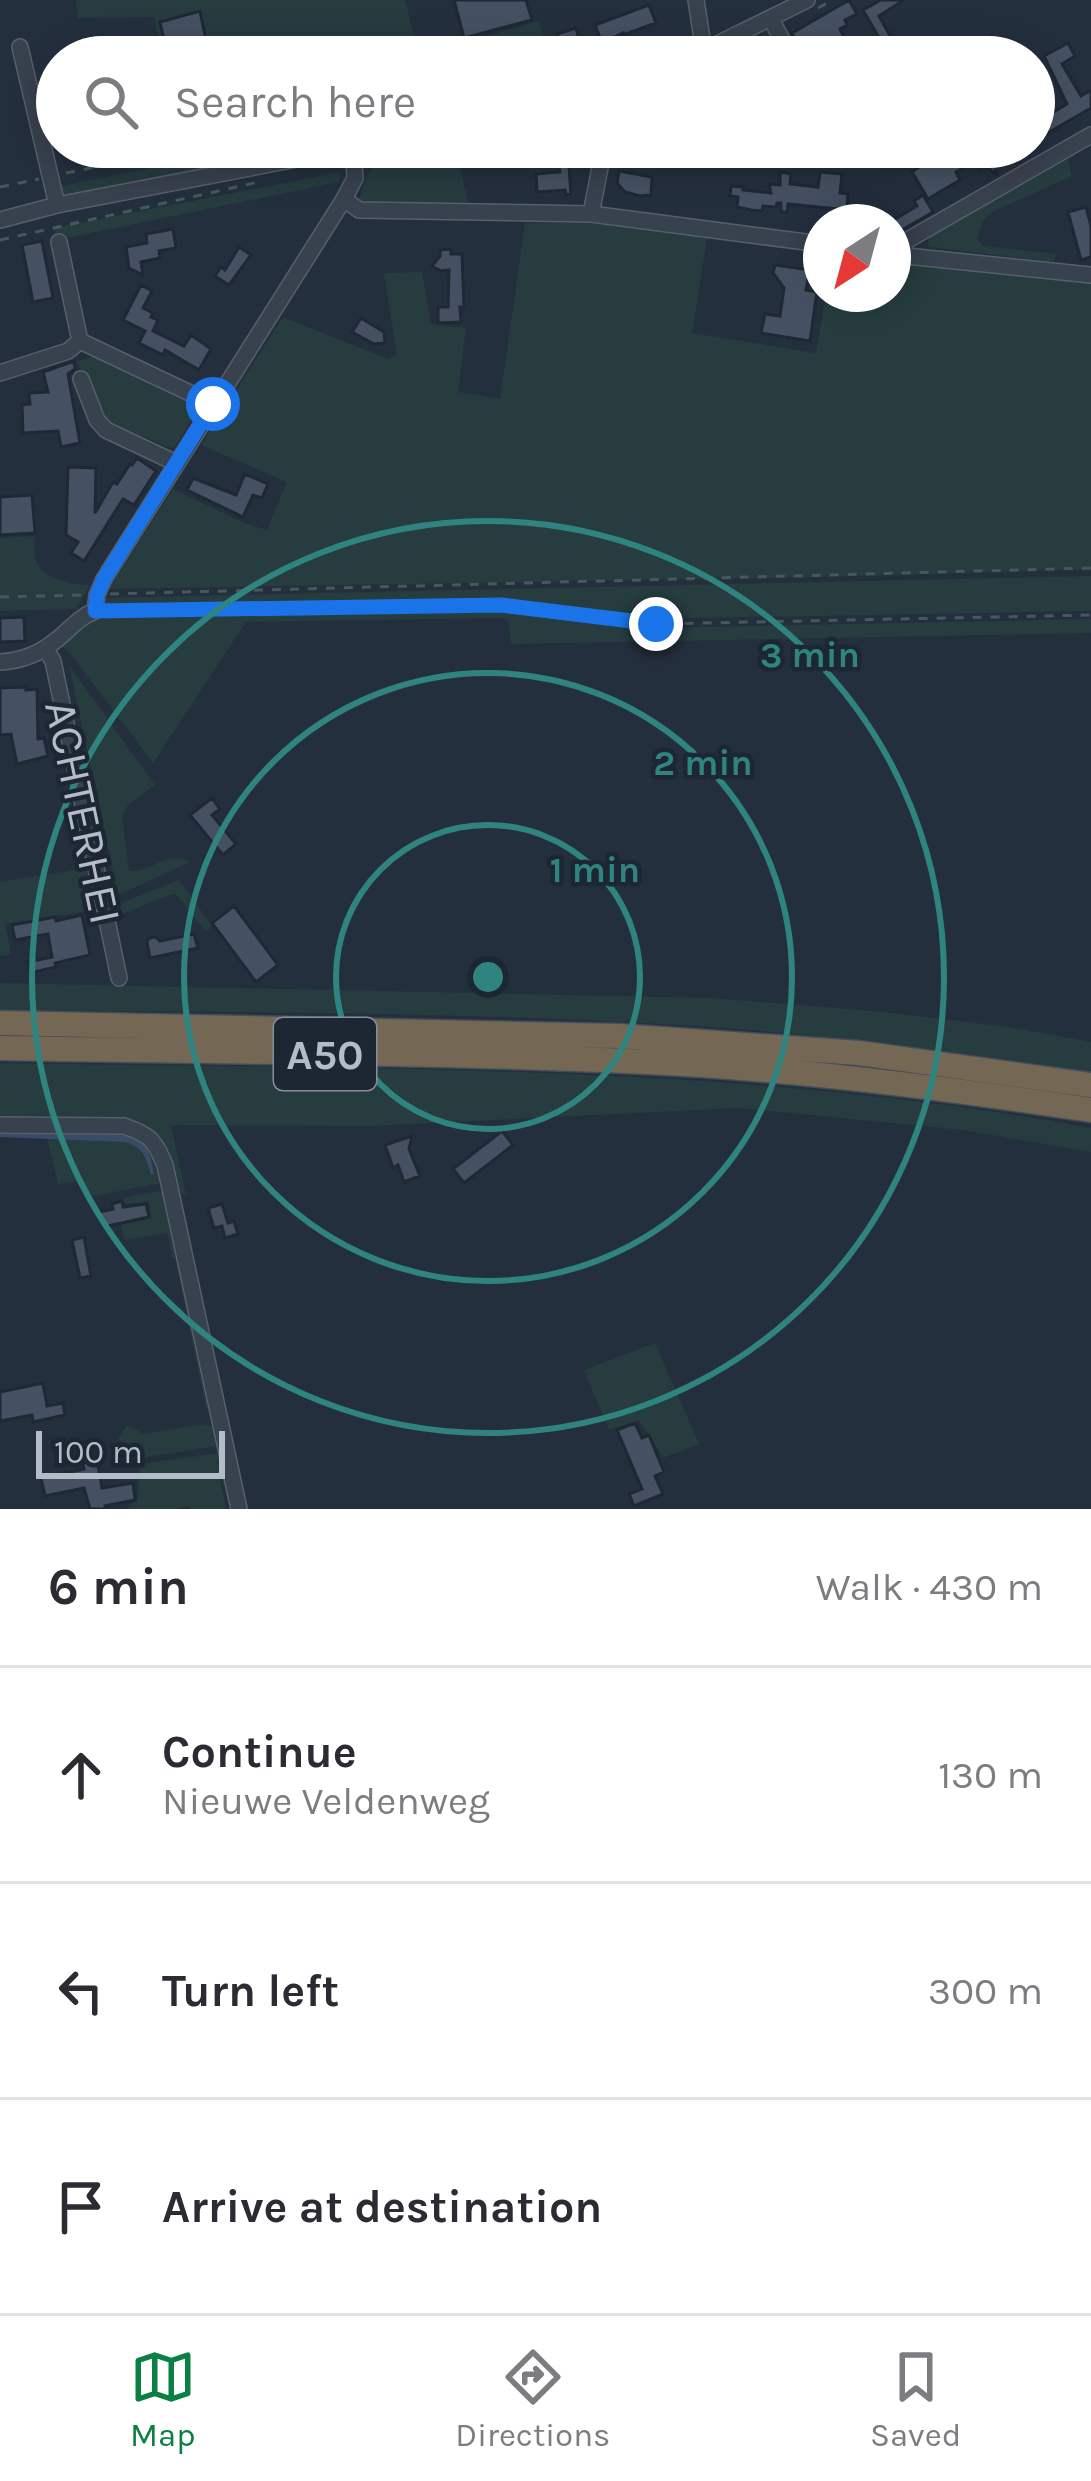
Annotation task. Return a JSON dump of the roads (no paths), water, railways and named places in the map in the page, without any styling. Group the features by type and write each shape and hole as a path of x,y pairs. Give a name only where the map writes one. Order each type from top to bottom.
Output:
{"highway":[{"name":"A50","path":"0,1023 495,1031 796,1046 1091,1085"},
{"name":"A50","path":"0,1048 650,1062 871,1080 1091,1110"},
{"name":"A50","path":"1053,1078 1091,1075"}],"street":[{"path":"695,0 696,36"},
{"path":"735,36 807,0"},
{"path":"771,19 780,36"},
{"path":"20,47 36,116"},
{"path":"1055,156 1091,135"},
{"path":"48,168 57,205"},
{"path":"0,220 251,168"},
{"path":"0,662 45,649 96,603 104,579 344,200 355,168"},
{"path":"591,214 600,168"},
{"path":"911,238 1033,168"},
{"path":"344,200 359,211 591,214 803,242"},
{"path":"59,242 80,341"},
{"path":"911,256 1091,275"},
{"path":"80,341 213,404"},
{"path":"0,373 68,351 80,341"},
{"path":"81,379 97,420 106,430 176,464"},
{"name":"ACHTERHEI","path":"45,649 53,662 119,978"},
{"path":"0,1125 124,1126 155,1142 165,1166 239,1509"}],"water":[{"path":"0,1132 124,1134 144,1144 154,1174 140,1150 125,1142 0,1137"}]}
